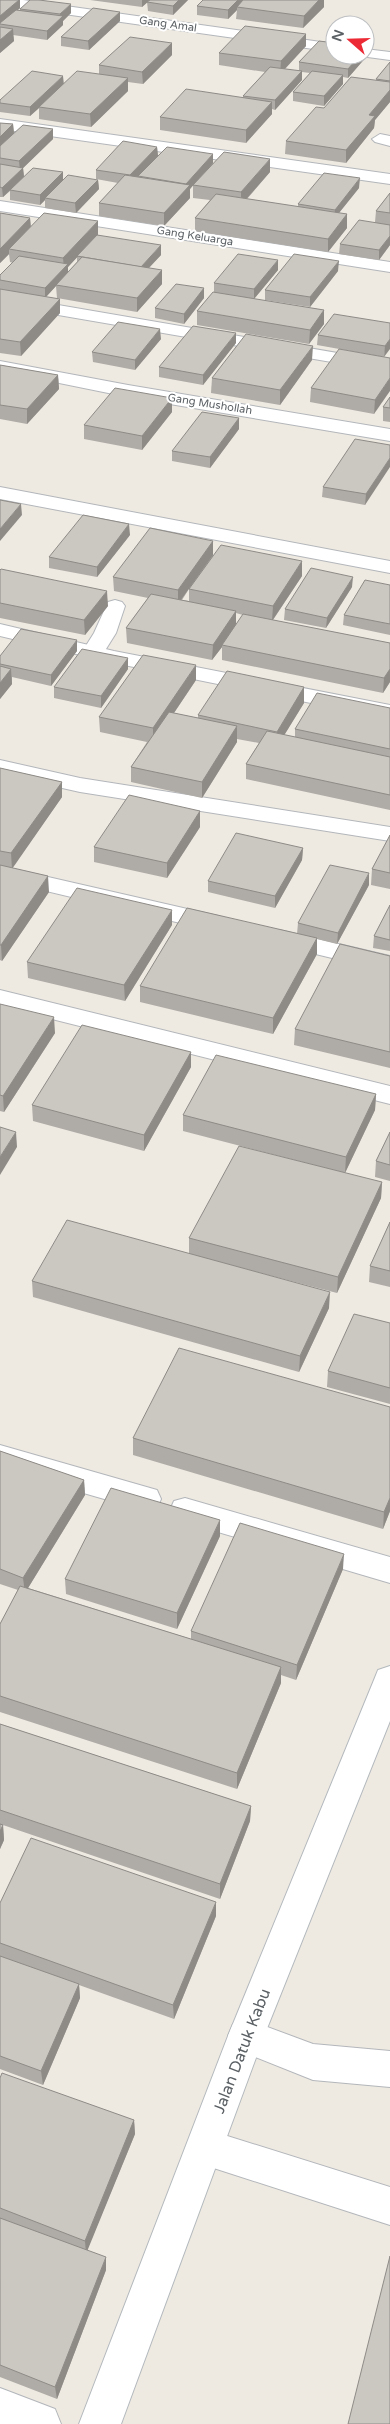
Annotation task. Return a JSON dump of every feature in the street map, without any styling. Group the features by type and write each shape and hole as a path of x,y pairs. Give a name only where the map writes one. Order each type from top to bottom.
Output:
{"street":[{"name":"Gang Amal","path":"0,1 325,47"},
{"path":"375,54 390,56"},
{"path":"0,124 390,179"},
{"name":"Gang Keluarga","path":"0,206 390,267"},
{"path":"0,300 390,367"},
{"name":"Gang Mushollah","path":"0,366 128,391 390,435"},
{"path":"0,493 390,567"},
{"path":"93,652 105,632 115,606"},
{"path":"0,630 93,652 390,712"},
{"path":"0,767 80,785 390,834"},
{"path":"0,873 390,964"},
{"path":"0,998 390,1095"},
{"path":"0,1457 390,1570"},
{"name":"Jalan Datuk Kabu","path":"100,2424 246,2036 390,1680"},
{"path":"246,2036 313,2062 390,2069"},
{"path":"205,2148 390,2206"},
{"path":"0,2408 40,2424"}],"building":[{"path":"0,0 19,0 0,16"},
{"path":"30,0 71,4 60,14 20,9"},
{"path":"150,0 179,0 173,6 147,2"},
{"path":"203,0 238,0 228,10 197,6"},
{"path":"243,0 319,0 304,16 237,7"},
{"path":"93,8 120,12 88,41 61,37"},
{"path":"16,10 63,16 47,31 0,24"},
{"path":"245,26 306,34 281,61 219,53"},
{"path":"0,27 13,29 0,40"},
{"path":"130,37 172,43 142,72 99,65"},
{"path":"319,41 325,42 325,65 351,65 348,69 299,62"},
{"path":"390,62 390,81 376,79"},
{"path":"270,67 302,71 275,100 243,96"},
{"path":"32,71 63,76 30,107 0,103 0,100"},
{"path":"77,71 128,78 90,114 39,107"},
{"path":"312,71 343,75 324,96 293,92"},
{"path":"351,77 390,82 390,90 369,115 375,116 346,150 286,141 316,107 324,108"},
{"path":"186,89 272,102 246,130 160,117"},
{"path":"0,123 13,124 0,137"},
{"path":"23,125 53,129 19,161 0,158 0,146"},
{"path":"123,141 157,147 130,175 96,170"},
{"path":"167,147 213,154 186,184 138,176"},
{"path":"224,152 270,159 241,192 193,185"},
{"path":"0,164 23,168 2,188 0,187"},
{"path":"33,168 63,172 40,195 10,190"},
{"path":"324,173 360,178 335,210 298,204"},
{"path":"68,175 98,180 75,203 45,198"},
{"path":"125,175 190,185 164,213 99,203"},
{"path":"390,193 390,213 376,211"},
{"path":"216,194 347,214 328,239 195,218"},
{"path":"0,213 30,218 0,249"},
{"path":"44,213 98,221 63,258 9,249"},
{"path":"359,220 390,225 390,236 379,250 340,244"},
{"path":"97,235 161,245 141,267 77,256"},
{"path":"238,254 278,260 254,289 214,283"},
{"path":"294,254 339,261 310,297 265,290"},
{"path":"19,256 68,264 45,288 0,280 0,275"},
{"path":"82,257 162,270 137,298 56,285"},
{"path":"176,284 204,288 184,314 155,308"},
{"path":"0,289 60,299 20,342 0,339"},
{"path":"213,292 324,310 310,330 197,311"},
{"path":"334,314 390,323 390,339 385,346 318,335"},
{"path":"118,322 160,329 135,360 92,352"},
{"path":"193,326 236,333 203,375 159,367"},
{"path":"246,334 313,346 280,390 212,378"},
{"path":"339,349 390,358 390,378 375,400 311,388"},
{"path":"0,365 58,375 27,409 0,405"},
{"path":"115,388 172,398 142,436 84,425"},
{"path":"390,397 390,408 383,407"},
{"path":"202,412 239,418 210,457 172,451"},
{"path":"355,439 390,445 390,458 366,494 323,487"},
{"path":"0,500 21,504 0,529"},
{"path":"83,515 129,524 97,567 49,557"},
{"path":"150,528 213,541 178,590 113,577"},
{"path":"221,545 302,561 273,606 189,589"},
{"path":"311,568 353,577 327,618 285,609"},
{"path":"1,569 107,591 84,620 0,603"},
{"path":"365,580 390,585 390,624 344,615"},
{"path":"151,594 236,611 213,645 126,628"},
{"path":"243,614 390,643 390,669 384,678 222,645"},
{"path":"21,629 77,640 51,675 0,664 0,656"},
{"path":"82,649 128,658 101,696 54,687"},
{"path":"143,655 196,665 153,728 99,717"},
{"path":"0,666 11,669 0,683"},
{"path":"227,671 304,687 277,732 198,715"},
{"path":"317,693 390,708 390,749 295,729"},
{"path":"169,712 237,726 202,782 131,767"},
{"path":"267,731 390,757 390,795 246,764"},
{"path":"0,768 62,782 11,853 0,851"},
{"path":"129,795 200,811 167,863 94,847"},
{"path":"236,833 303,848 275,896 208,881"},
{"path":"390,835 390,873 372,869"},
{"path":"0,865 48,876 1,945 0,945"},
{"path":"330,865 369,873 338,933 298,923"},
{"path":"77,888 172,910 124,985 27,962"},
{"path":"390,905 390,940 374,936"},
{"path":"187,908 317,938 273,1018 140,986"},
{"path":"340,944 390,956 390,1052 295,1029"},
{"path":"0,1004 54,1017 3,1096 0,1095"},
{"path":"82,1025 191,1052 144,1135 32,1105"},
{"path":"216,1055 376,1094 346,1157 183,1115"},
{"path":"0,1127 16,1132 0,1157"},
{"path":"390,1132 390,1165 376,1161"},
{"path":"239,1146 382,1182 338,1277 189,1238"},
{"path":"67,1220 330,1292 300,1356 32,1281"},
{"path":"390,1222 390,1271 370,1266"},
{"path":"354,1314 390,1323 390,1388 328,1371"},
{"path":"179,1348 390,1407 390,1498 384,1512 133,1438"},
{"path":"0,1451 84,1480 23,1578 0,1569"},
{"path":"111,1488 220,1520 177,1613 65,1579"},
{"path":"240,1523 344,1554 297,1665 191,1631"},
{"path":"20,1586 281,1667 237,1773 0,1696 0,1624"},
{"path":"0,1724 251,1806 220,1884 0,1810"},
{"path":"31,1838 216,1902 173,2005 0,1943 0,1903"},
{"path":"0,1956 79,1984 41,2071 0,2056"},
{"path":"2,2073 134,2120 85,2241 0,2208 0,2078"},
{"path":"0,2218 106,2257 55,2387 0,2365"},
{"path":"390,2256 390,2424 348,2424"}]}
